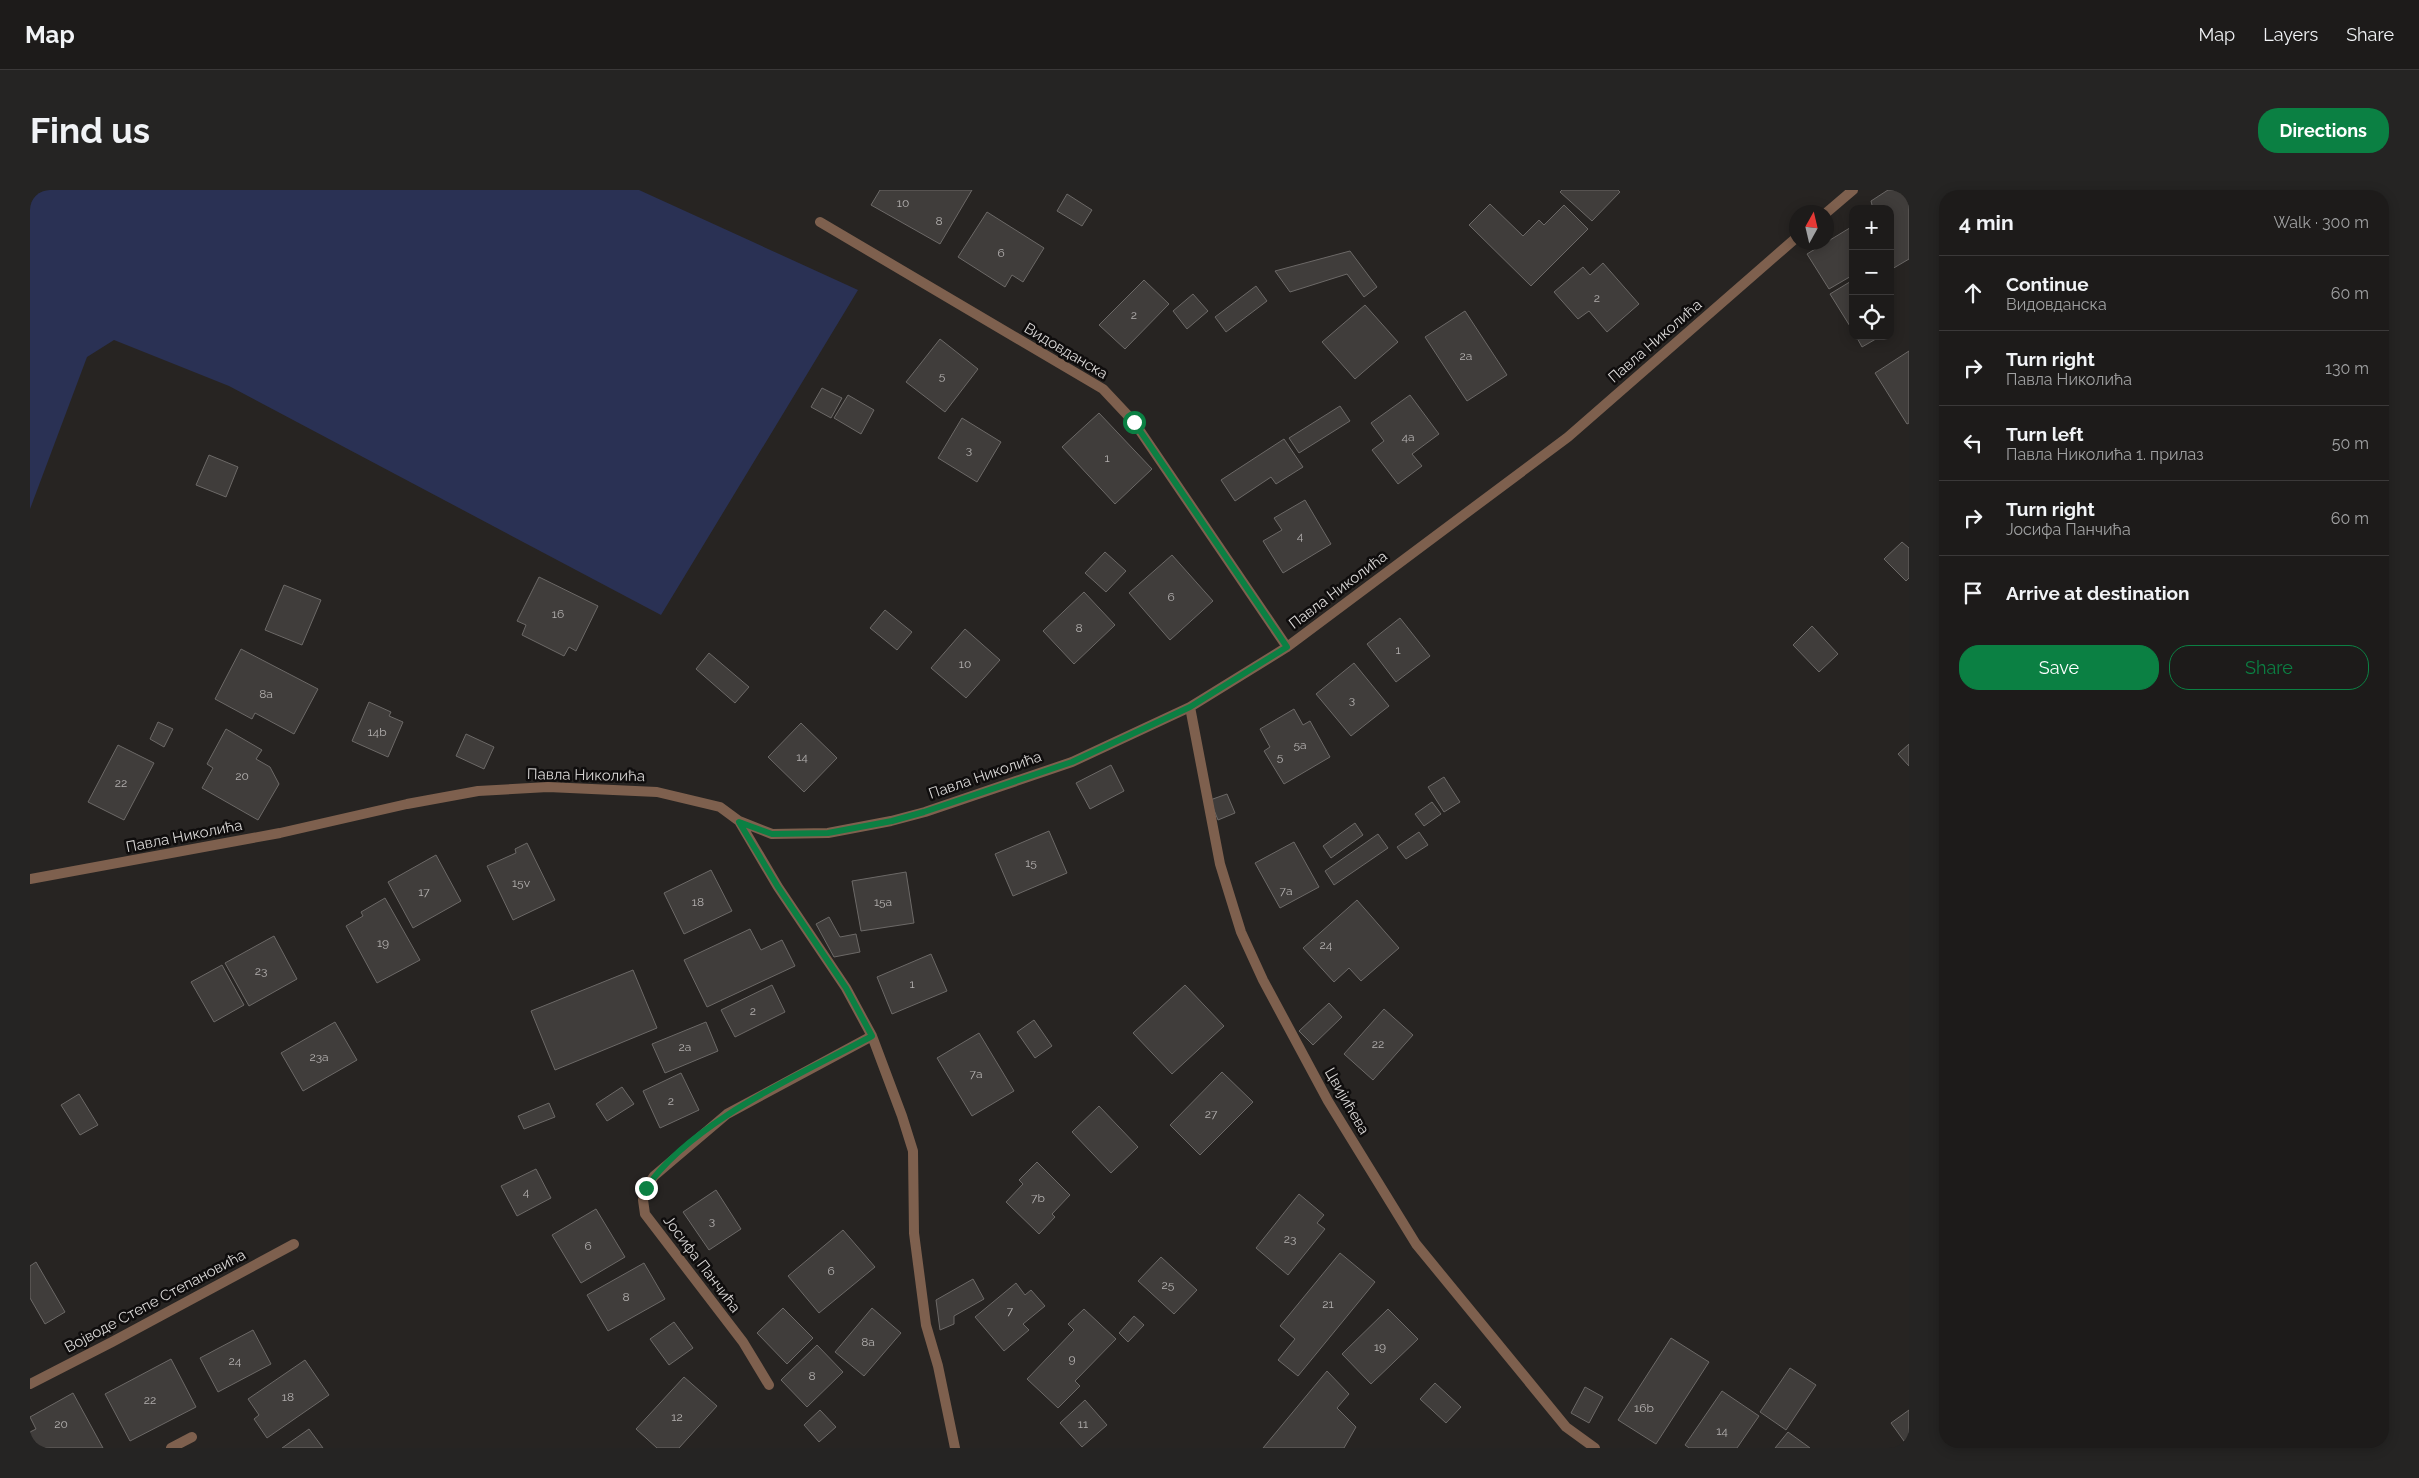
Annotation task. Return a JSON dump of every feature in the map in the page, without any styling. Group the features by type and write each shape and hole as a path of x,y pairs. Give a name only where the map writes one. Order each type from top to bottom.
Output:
{"street":[{"path":"1834,206 1854,190"},
{"name":"Видовданска","path":"820,222 1103,389 1134,422 1287,647"},
{"name":"Павла Николића","path":"30,879 280,833 407,804 478,791 548,787 657,792 720,807 739,822 772,834 828,833 892,821 1072,762 1190,707 1287,647 1568,437 1789,244"},
{"name":"Цвијићева","path":"1190,707 1220,864 1241,932 1263,980 1328,1102 1416,1244 1566,1426 1595,1448"},
{"path":"739,822 778,887 846,988 872,1036 913,1151 914,1233 918,1274 926,1325 938,1366 955,1448"},
{"name":"Јосифа Панчића","path":"769,1385 742,1342 645,1214 643,1200 646,1188 665,1165 727,1114 872,1036"},
{"name":"Војводе Степе Степановића","path":"30,1384 294,1244"},
{"path":"171,1448 192,1437"}],"shaded area":[{"path":"30,190 639,190 858,290 661,615 229,386 114,340 87,357 30,509"}],"building":[{"path":"880,190 972,190 940,244 871,205"},
{"path":"1562,190 1618,190 1620,192 1592,221 1560,192"},
{"path":"1888,190 1909,190 1909,259 1894,268 1894,205 1872,205 1871,201"},
{"path":"1067,194 1092,210 1082,226 1057,211"},
{"path":"1490,204 1523,236 1539,220 1544,225 1564,205 1588,229 1531,286 1469,225"},
{"path":"987,212 1044,248 1023,282 1012,275 1005,287 958,257"},
{"path":"1849,228 1849,277 1829,289 1807,254 1814,250 1834,250 1834,238"},
{"path":"1350,251 1377,287 1364,297 1347,274 1290,292 1275,271"},
{"path":"1603,263 1639,304 1607,332 1589,311 1578,319 1554,292 1583,267 1590,275"},
{"path":"1144,280 1169,304 1125,349 1099,325"},
{"path":"1849,282 1849,325 1830,294"},
{"path":"1256,286 1267,301 1226,332 1215,317"},
{"path":"1193,294 1208,311 1187,329 1173,311"},
{"path":"1365,305 1398,342 1355,379 1322,342"},
{"path":"1465,311 1507,375 1467,401 1425,337"},
{"path":"940,339 978,369 945,412 906,382"},
{"path":"1858,340 1874,340 1862,347"},
{"path":"1909,351 1909,423 1907,424 1875,373"},
{"path":"822,388 842,398 831,418 811,407"},
{"path":"848,395 874,410 861,434 834,418"},
{"path":"1410,395 1439,434 1412,454 1422,466 1398,484 1372,450 1384,441 1371,423"},
{"path":"1340,406 1350,421 1299,453 1289,438"},
{"path":"1099,413 1152,469 1115,504 1062,447"},
{"path":"962,418 1001,442 977,482 938,458"},
{"path":"1284,439 1303,467 1276,484 1271,477 1235,501 1221,480"},
{"path":"209,455 238,467 226,497 196,485"},
{"path":"1305,500 1331,544 1283,573 1263,541 1282,530 1274,518"},
{"path":"1902,542 1909,548 1909,578 1906,581 1884,559"},
{"path":"1105,552 1126,571 1106,592 1085,573"},
{"path":"1172,555 1213,601 1170,640 1129,593"},
{"path":"539,577 598,606 576,651 569,647 564,656 522,635 526,625 517,621"},
{"path":"284,585 321,600 302,645 265,630"},
{"path":"1084,592 1115,625 1074,664 1043,631"},
{"path":"885,610 912,632 897,650 870,628"},
{"path":"1400,618 1430,656 1396,682 1367,644"},
{"path":"1812,626 1838,654 1819,672 1793,645"},
{"path":"965,629 1000,660 966,698 931,668"},
{"path":"241,649 318,689 294,734 255,713 252,719 215,699"},
{"path":"709,653 749,687 735,703 696,669"},
{"path":"1354,663 1389,706 1351,736 1316,694"},
{"path":"369,702 391,712 389,716 403,722 388,757 352,741"},
{"path":"1294,709 1303,725 1310,721 1330,757 1284,784 1264,751 1270,747 1260,729"},
{"path":"158,722 173,729 164,747 150,739"},
{"path":"801,723 837,758 804,792 768,757"},
{"path":"226,729 262,750 256,759 270,767 279,784 258,820 202,788 213,768 207,764"},
{"path":"466,734 494,747 484,769 456,756"},
{"path":"1909,744 1909,766 1898,754"},
{"path":"118,745 154,763 124,820 88,802"},
{"path":"1111,765 1124,791 1090,809 1076,783"},
{"path":"1444,777 1460,802 1444,812 1428,787"},
{"path":"1227,794 1235,813 1218,820 1210,800"},
{"path":"1432,802 1441,814 1424,826 1415,814"},
{"path":"1355,823 1363,835 1331,858 1323,846"},
{"path":"1049,831 1067,873 1013,896 995,854"},
{"path":"1419,832 1428,845 1406,859 1397,847"},
{"path":"1378,834 1388,848 1334,885 1325,871"},
{"path":"1294,842 1319,887 1280,908 1255,863"},
{"path":"527,843 555,900 513,920 487,866 516,853 515,849"},
{"path":"436,855 461,901 413,928 388,882"},
{"path":"711,870 732,911 684,934 664,893"},
{"path":"906,872 914,923 861,931 852,881"},
{"path":"385,898 420,960 377,983 346,926 363,916 361,912"},
{"path":"1357,900 1399,948 1361,981 1349,968 1334,982 1303,948"},
{"path":"829,917 840,937 856,934 860,952 834,957 816,924"},
{"path":"750,929 761,950 782,940 795,966 707,1007 684,960"},
{"path":"274,936 297,979 249,1006 225,963"},
{"path":"931,954 947,991 892,1014 877,977"},
{"path":"222,965 244,1005 214,1022 191,982"},
{"path":"633,970 657,1028 555,1070 531,1011"},
{"path":"772,985 785,1012 735,1037 721,1010"},
{"path":"1185,985 1224,1026 1172,1074 1133,1033"},
{"path":"1329,1003 1342,1017 1313,1045 1299,1031"},
{"path":"1384,1009 1413,1035 1373,1080 1344,1054"},
{"path":"1034,1020 1052,1046 1035,1058 1017,1032"},
{"path":"335,1022 357,1060 303,1091 281,1053"},
{"path":"706,1022 718,1051 665,1073 652,1044"},
{"path":"979,1033 1014,1091 972,1116 937,1058"},
{"path":"1222,1072 1253,1102 1200,1155 1170,1125"},
{"path":"681,1073 699,1110 660,1128 643,1091"},
{"path":"622,1087 634,1104 607,1121 596,1104"},
{"path":"79,1094 98,1125 80,1135 61,1105"},
{"path":"549,1103 555,1117 524,1129 518,1116"},
{"path":"1099,1106 1138,1147 1111,1173 1072,1132"},
{"path":"1037,1162 1070,1195 1052,1214 1055,1217 1039,1234 1006,1202 1023,1184 1019,1180"},
{"path":"536,1169 551,1198 517,1216 501,1186"},
{"path":"716,1190 741,1229 709,1250 683,1212"},
{"path":"1299,1194 1324,1215 1317,1223 1325,1229 1288,1275 1256,1248"},
{"path":"596,1209 625,1257 581,1283 552,1235"},
{"path":"843,1230 875,1267 819,1313 788,1276"},
{"path":"1340,1253 1375,1282 1298,1376 1278,1360 1295,1339 1280,1326"},
{"path":"1161,1257 1197,1290 1174,1314 1138,1281"},
{"path":"36,1262 65,1312 45,1324 30,1298 30,1266"},
{"path":"644,1263 665,1299 608,1331 587,1295"},
{"path":"973,1279 984,1299 954,1316 954,1324 940,1330 936,1300"},
{"path":"1016,1283 1025,1295 1031,1290 1045,1306 1023,1324 1029,1330 1004,1351 975,1317"},
{"path":"783,1308 813,1338 787,1364 757,1333"},
{"path":"872,1308 901,1333 864,1376 835,1352"},
{"path":"1084,1309 1116,1339 1075,1381 1080,1386 1058,1408 1027,1379 1074,1330 1068,1324"},
{"path":"1388,1309 1418,1339 1371,1384 1342,1354"},
{"path":"1134,1316 1144,1325 1128,1342 1119,1333"},
{"path":"674,1322 693,1348 669,1365 650,1339"},
{"path":"253,1330 271,1364 218,1392 200,1358"},
{"path":"1671,1338 1709,1362 1656,1444 1618,1420"},
{"path":"817,1345 843,1372 807,1407 781,1380"},
{"path":"171,1359 196,1407 130,1441 105,1394"},
{"path":"305,1360 329,1395 267,1438 254,1419 259,1415 248,1399"},
{"path":"1790,1368 1816,1385 1786,1430 1760,1412"},
{"path":"1327,1371 1349,1394 1337,1408 1356,1427 1344,1448 1263,1448"},
{"path":"684,1377 717,1406 679,1448 657,1448 636,1429"},
{"path":"1435,1383 1461,1407 1446,1423 1420,1399"},
{"path":"1585,1387 1603,1397 1589,1423 1571,1413"},
{"path":"1722,1391 1759,1416 1737,1448 1689,1448 1685,1445"},
{"path":"73,1393 103,1448 30,1448 30,1432 36,1429 30,1417"},
{"path":"1085,1400 1107,1425 1082,1447 1060,1423"},
{"path":"820,1410 836,1427 819,1442 804,1425"},
{"path":"1909,1410 1909,1448 1891,1423"},
{"path":"309,1429 323,1448 282,1448"},
{"path":"1788,1432 1810,1448 1775,1448"}],"route":[{"path":"646,1188 665,1165 727,1114 872,1036 846,988 778,887 739,822 772,834 828,833 892,821 924,812 1072,762 1190,707 1287,647 1134,422"}]}
